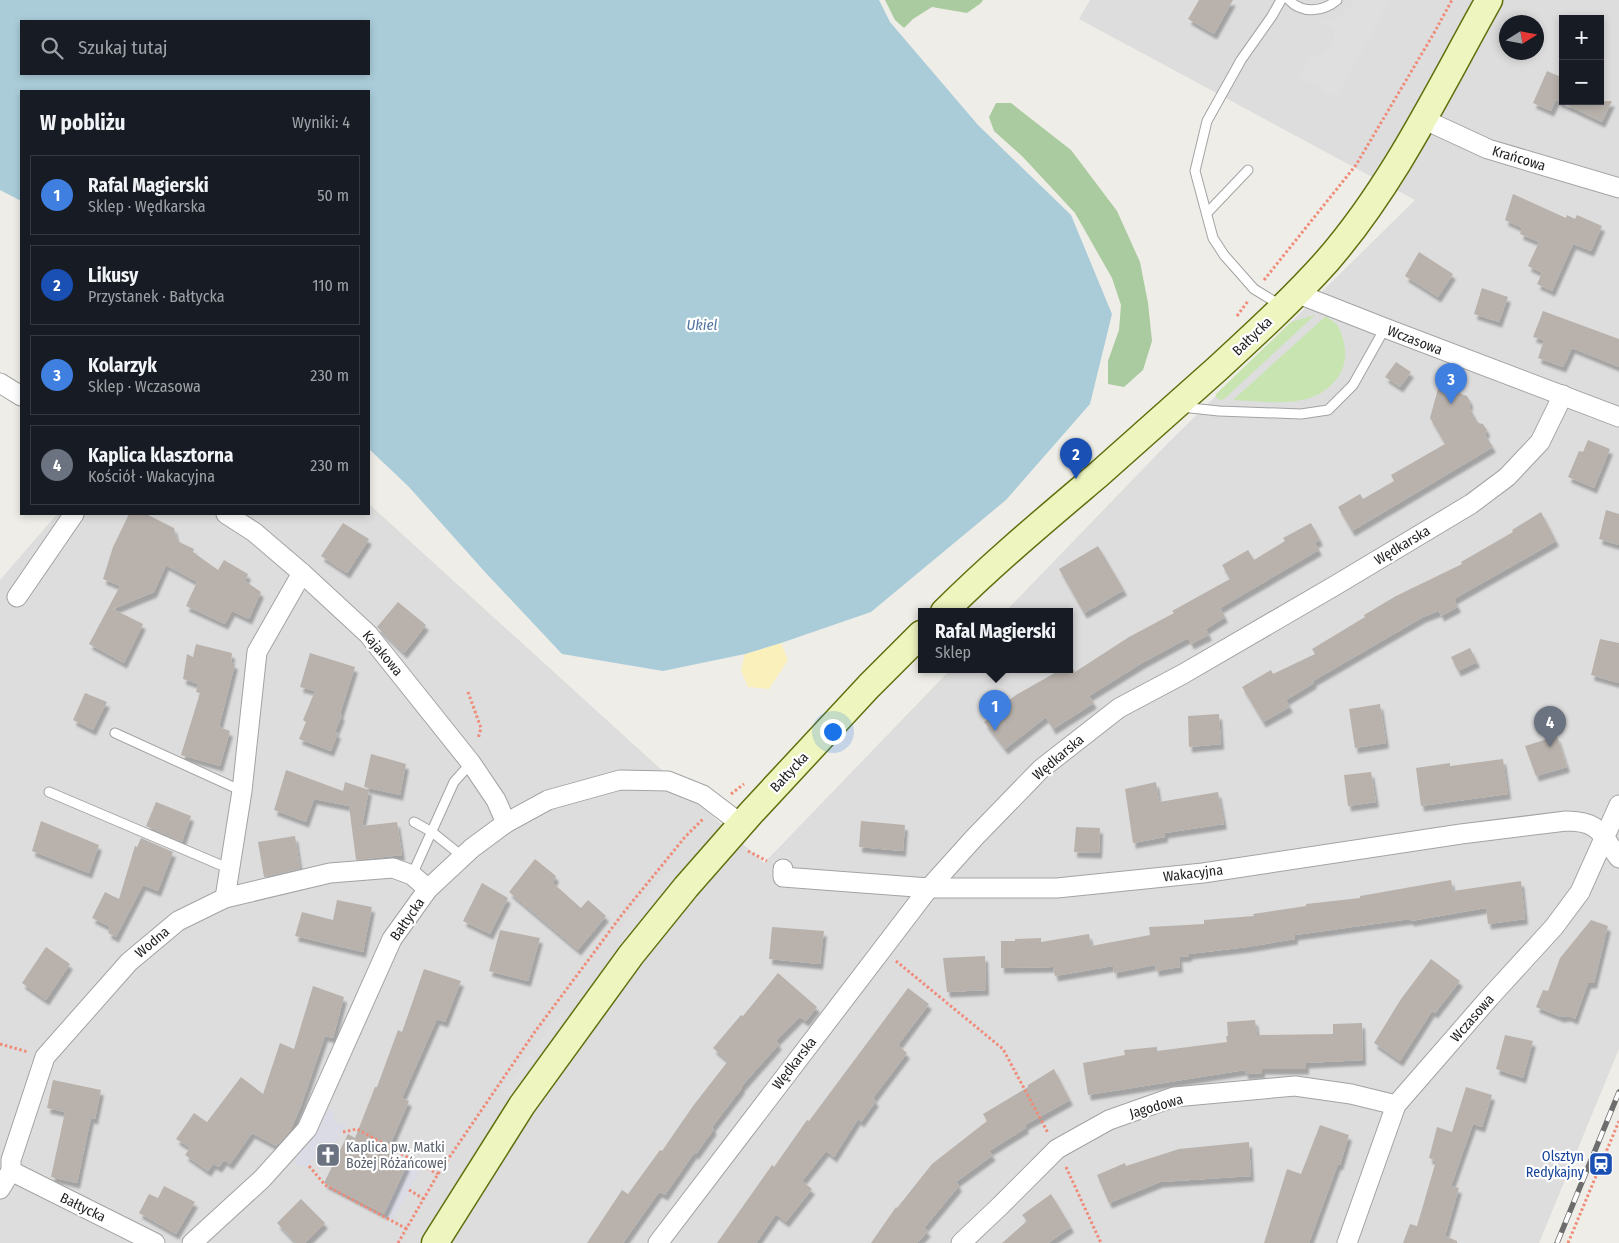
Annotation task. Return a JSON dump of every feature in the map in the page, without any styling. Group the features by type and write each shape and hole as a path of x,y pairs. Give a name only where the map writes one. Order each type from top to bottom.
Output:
{"main road":[{"name":"Bałtycka","path":"948,608 1033,530 1176,406 1289,300 1327,261 1378,194 1423,119 1489,0"},
{"name":"Bałtycka","path":"435,1243 522,1105 631,955 686,887 741,824 869,686 918,637"}],"street":[{"name":"Krańcowa","path":"1423,119 1488,149 1619,188"},
{"name":"Wczasowa","path":"1289,300 1336,307 1385,328 1619,417"},
{"path":"0,383 20,395"},
{"name":"Wędkarska","path":"658,1243 929,888 1041,769 1119,708 1183,674 1471,504 1507,477 1540,442 1562,395"},
{"path":"17,597 73,515"},
{"name":"Kajakowa","path":"228,515 254,532 368,634 471,763 496,800 506,823"},
{"path":"225,898 242,791 257,652 302,573"},
{"name":"Bałtycka","path":"192,1243 262,1179 307,1129 392,939 428,888 462,856 506,823 548,800 620,780 668,782 703,795 741,824"},
{"name":"Wczasowa","path":"1347,1243 1396,1105 1563,917 1580,892 1619,805"},
{"name":"Wakacyjna","path":"783,869 783,877 929,888 1066,887 1203,873 1461,834 1566,821 1577,821 1592,825 1605,836"},
{"path":"1605,836 1619,858"},
{"name":"Wodna","path":"0,1189 45,1057 129,962 178,921 225,898 330,873 393,868 412,875 428,888"},
{"name":"Jagodowa","path":"961,1243 1057,1149 1109,1120 1174,1098 1295,1086 1351,1094 1396,1105"},
{"name":"Bałtycka","path":"8,1162 155,1243"}],"lane":[{"path":"1281,0 1241,60 1207,121 1196,171 1213,238 1224,255 1254,289 1289,300"},
{"path":"1289,0 1302,8 1314,10 1325,8 1337,0"},
{"path":"1207,214 1248,170"},
{"path":"1176,406 1301,414 1328,410 1353,385 1385,328"},
{"path":"115,732 242,791"},
{"path":"412,875 454,782 471,763"},
{"path":"49,792 230,869"},
{"path":"414,822 432,832 462,856"}],"path":[{"path":"468,692 481,728 471,763"},
{"path":"882,949 1003,1049 1057,1149 1101,1243"},
{"path":"0,1044 45,1057"},
{"path":"1568,1243 1619,1121"},
{"path":"343,1132 357,1129 438,1174"},
{"path":"309,1166 325,1185 407,1228"},
{"path":"410,1190 424,1199"}],"shaded area":[{"path":"1090,0 1619,0 1619,1049 1539,1243 0,1243 0,580 56,515 370,515 370,505 764,863 947,673 1073,673 1073,608 1009,608 1168,443 1415,200 1079,19"},
{"path":"1355,0 1390,0 1337,97 1299,77 1311,56 1320,55 1326,51 1334,38 1330,27 1320,23 1339,17"},
{"path":"678,872 623,942 620,929 664,873"},
{"path":"564,1009 570,1013 540,1053 534,1049"},
{"path":"529,1055 536,1059 511,1096 502,1095"},
{"path":"326,1108 333,1112 335,1122 339,1124 347,1123 332,1150 324,1147 318,1156 310,1161 312,1164 306,1168 298,1166 292,1159"},
{"path":"407,1165 423,1166 392,1221 384,1214"}],"green space":[{"path":"885,0 983,0 967,13 932,7 913,19 904,28 895,20"},
{"path":"996,103 1011,103 1071,150 1117,211 1140,262 1148,303 1152,341 1143,370 1124,387 1108,384 1108,361 1119,330 1121,305 1112,278 1075,213 1022,156 994,131 989,117"},
{"path":"1315,315 1224,399 1220,400 1216,397 1216,394 1291,322"},
{"path":"1326,316 1338,326 1345,348 1343,367 1333,383 1323,392 1299,401 1233,400"}],"sand":[{"path":"781,643 788,660 769,689 748,687 741,670 745,654"}],"water":[{"name":"Ukiel","path":"0,0 879,0 890,22 978,125 1071,215 1112,314 1090,404 1006,500 871,612 745,654 663,671 562,654 409,487 370,450 370,90 20,90 20,200 0,190"}],"building":[{"path":"1199,0 1233,0 1214,34 1188,19"},
{"path":"1547,71 1559,76 1559,101 1556,100 1551,111 1533,103"},
{"path":"1604,101 1612,101 1602,122 1566,105 1604,105"},
{"path":"1513,194 1566,218 1567,215 1575,219 1577,215 1602,226 1591,251 1573,244 1552,291 1537,284 1542,273 1528,266 1539,242 1520,234 1522,228 1505,220"},
{"path":"1419,252 1453,274 1438,297 1405,276"},
{"path":"1482,288 1508,297 1499,322 1474,314"},
{"path":"1543,311 1619,339 1619,367 1572,348 1563,367 1538,358 1544,340 1533,337"},
{"path":"1396,362 1411,372 1400,387 1385,377"},
{"path":"1439,385 1458,390 1461,394 1467,396 1470,401 1469,407 1478,423 1483,424 1487,430 1485,435 1493,447 1352,531 1338,507 1360,494 1363,499 1394,481 1391,475 1445,444 1430,418"},
{"path":"1588,440 1610,449 1594,488 1568,477 1579,451 1583,452"},
{"path":"1606,510 1619,514 1619,545 1599,539"},
{"path":"1541,512 1556,541 1454,599 1458,607 1441,616 1439,611 1423,617 1313,681 1314,683 1286,700 1290,707 1263,722 1242,687 1271,670 1273,674 1315,654 1312,649 1365,617 1364,615 1396,596 1462,564 1461,562 1513,532 1512,530"},
{"path":"129,515 148,515 174,528 177,541 194,549 193,552 218,570 224,560 248,574 245,581 261,592 249,619 232,611 225,624 186,606 197,582 166,565 154,592 113,609 143,624 124,663 89,644 120,586 103,579 113,547"},
{"path":"343,523 369,539 347,573 321,556"},
{"path":"1311,523 1320,540 1315,543 1319,550 1220,608 1225,617 1206,629 1209,635 1191,644 1188,638 1142,663 1089,696 1094,703 1053,729 1046,717 1005,749 984,722 993,715 992,713 1016,695 1055,673 1073,673 1073,669 1075,672 1129,637 1174,613 1172,611 1230,579 1222,565 1248,550 1254,560 1285,541 1283,538"},
{"path":"1098,546 1124,590 1084,613 1059,569"},
{"path":"398,602 426,625 404,653 377,627"},
{"path":"1600,639 1619,643 1619,683 1591,675"},
{"path":"196,644 232,653 231,662 235,664 219,727 230,731 220,766 181,755 200,693 196,692 198,684 183,679 187,654 193,657"},
{"path":"1470,648 1477,662 1458,671 1451,657"},
{"path":"310,653 355,667 340,714 342,715 335,732 338,733 331,751 299,739 306,722 303,720 315,691 300,687"},
{"path":"85,693 107,702 93,730 73,720"},
{"path":"1380,704 1386,743 1355,748 1349,709"},
{"path":"1219,714 1221,744 1189,747 1188,716"},
{"path":"1557,736 1567,767 1536,776 1525,746"},
{"path":"371,754 406,764 400,795 364,787"},
{"path":"1503,759 1508,794 1421,806 1416,768 1450,763 1450,766"},
{"path":"286,770 343,791 345,782 369,790 362,826 397,822 402,855 356,860 349,806 314,799 306,822 274,810"},
{"path":"1371,772 1376,802 1348,806 1344,775"},
{"path":"1156,782 1159,802 1218,792 1224,824 1165,833 1165,837 1133,843 1125,789"},
{"path":"156,802 191,816 182,842 146,826"},
{"path":"41,821 99,845 89,873 32,851"},
{"path":"861,821 905,825 903,851 859,847"},
{"path":"1076,827 1100,828 1099,853 1074,852"},
{"path":"295,836 300,869 264,877 258,842"},
{"path":"141,838 173,852 158,891 143,885 116,937 108,933 110,927 92,918 105,892 119,899 135,846 137,847"},
{"path":"535,859 556,876 553,883 581,908 588,900 606,916 578,950 509,892"},
{"path":"1451,880 1453,891 1521,881 1525,919 1488,924 1486,908 1411,921 1410,919 1295,935 1295,939 1189,954 1189,956 1179,957 1180,967 1156,971 1155,965 1114,973 1113,966 1055,976 1053,967 1001,968 1001,941 1041,938 1041,942 1089,934 1091,946 1150,935 1149,927 1204,924 1204,920 1254,916 1253,914 1306,906 1306,904 1360,898 1360,896"},
{"path":"482,883 508,898 490,934 463,921"},
{"path":"337,900 372,907 363,952 295,936 302,912 333,920"},
{"path":"1591,920 1608,926 1594,983 1588,983 1575,1019 1568,1016 1561,1017 1536,1007 1543,990 1548,991 1560,958"},
{"path":"772,927 824,931 820,964 769,959"},
{"path":"500,930 540,938 528,981 489,971"},
{"path":"46,947 70,964 46,1000 22,983"},
{"path":"985,956 986,990 947,992 943,958"},
{"path":"1431,959 1460,981 1435,1013 1432,1011 1400,1061 1374,1043 1401,999"},
{"path":"424,969 461,981 445,1022 437,1019 402,1098 409,1101 386,1154 407,1165 384,1214 324,1183 348,1134 355,1138 375,1087 377,1087 398,1030 402,1032"},
{"path":"778,973 817,1007 806,1021 800,1017 776,1041 779,1044 741,1087 712,1127 714,1129 696,1154 694,1153 665,1195 659,1192 623,1243 587,1243 622,1190 628,1194 728,1061 713,1048 741,1015 743,1016"},
{"path":"313,986 344,997 333,1038 325,1036 301,1106 290,1131 276,1146 252,1133 230,1164 224,1160 219,1167 213,1164 208,1171 185,1155 190,1148 176,1139 194,1113 207,1122 241,1077 263,1094 280,1043 294,1049"},
{"path":"908,988 929,1004 898,1045 907,1053 873,1098 876,1101 861,1122 858,1119 834,1157 826,1151 802,1181 812,1189 786,1222 776,1214 756,1243 717,1243 772,1165 774,1167 807,1120 809,1121"},
{"path":"1255,1020 1257,1035 1333,1034 1333,1024 1362,1023 1363,1060 1306,1063 1306,1069 1262,1069 1262,1073 1245,1074 1245,1070 1088,1095 1083,1063 1125,1055 1124,1050 1157,1047 1157,1051 1227,1042 1227,1022"},
{"path":"1505,1035 1533,1041 1523,1078 1496,1069"},
{"path":"1054,1069 1070,1100 1025,1125 1026,1128 989,1151 993,1155 956,1182 959,1186 924,1228 928,1231 917,1243 871,1243 896,1207 932,1164 987,1121 983,1114"},
{"path":"53,1080 101,1090 95,1119 91,1118 77,1183 51,1177 65,1112 47,1108"},
{"path":"1466,1087 1492,1095 1482,1127 1473,1124 1451,1186 1459,1188 1445,1236 1457,1241 1457,1243 1403,1243 1410,1224 1417,1226 1436,1161 1429,1158 1437,1127 1452,1132"},
{"path":"1320,1125 1349,1135 1340,1165 1338,1164 1309,1243 1264,1243 1287,1169 1301,1174"},
{"path":"1249,1142 1251,1176 1160,1182 1109,1203 1097,1175 1125,1163 1126,1166 1179,1149"},
{"path":"164,1186 195,1202 176,1234 139,1213 149,1194 158,1198"},
{"path":"1051,1194 1071,1227 1048,1243 1002,1243 1027,1221 1022,1215"},
{"path":"301,1199 325,1223 305,1243 296,1243 277,1223"}],"railway":[{"path":"1557,1243 1619,1092"}],"place":[{"name":"Kolarzyk","path":"1451,404"},
{"name":"Likusy","path":"1076,479"},
{"name":"Rafal Magierski","path":"995,731"},
{"name":"Kaplica klasztorna","path":"1550,747"},
{"name":"Kaplica pw. Matki Bożej Różańcowej","path":"328,1155"},
{"name":"Olsztyn Redykajny","path":"1601,1164"}]}
